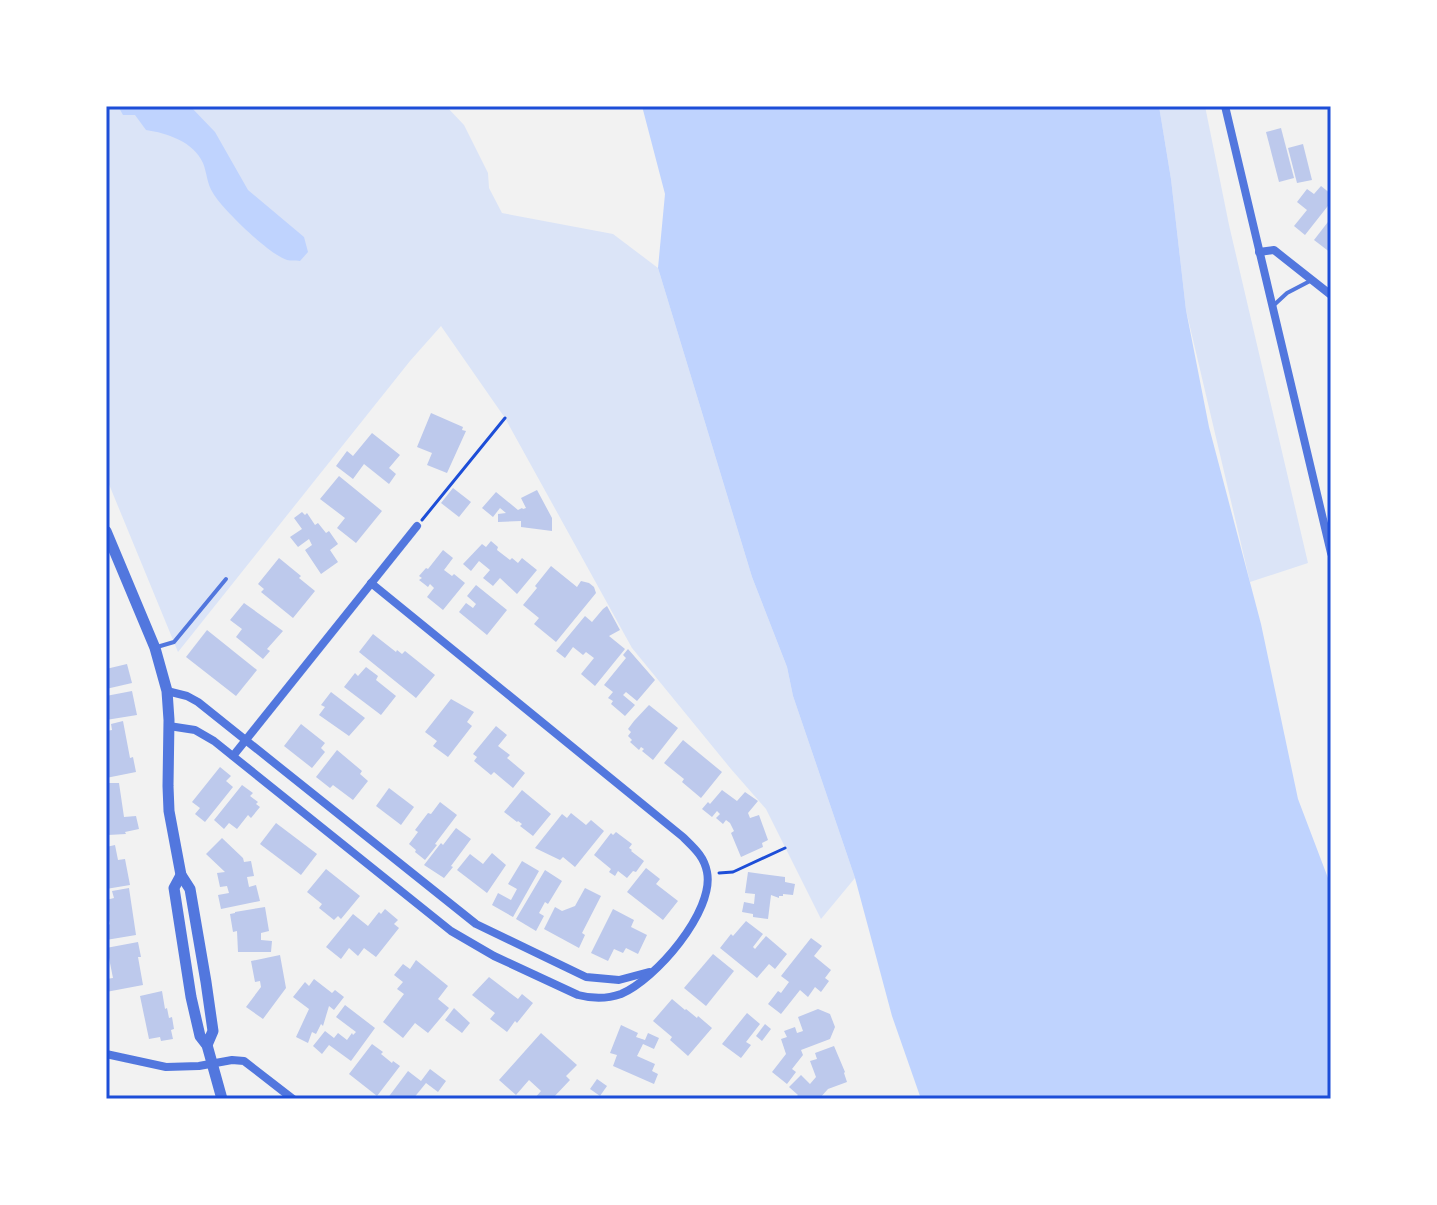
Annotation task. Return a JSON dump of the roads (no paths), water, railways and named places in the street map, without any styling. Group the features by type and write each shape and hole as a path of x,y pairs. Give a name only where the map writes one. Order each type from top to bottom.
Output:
{"street":[{"path":"1225,106 1331,553"},
{"path":"1259,252 1274,250 1331,295"},
{"path":"233,756 417,526"},
{"path":"106,531 155,648 167,691 169,811 181,875 174,888 191,997 200,1036 207,1045 222,1099"},
{"path":"169,726 187,728 210,738 454,934 571,992 591,998 619,995 637,986 676,948 700,912 708,884 702,856 683,837 371,583"},
{"path":"167,691 192,698 476,924 586,977 626,979 655,969"},
{"path":"106,1054 166,1067 244,1061 293,1099"}],"lane":[{"path":"1272,307 1287,293 1312,280"},
{"path":"155,648 174,642 226,579"}],"water":[{"path":"118,106 190,106 215,132 248,190 304,237 308,252 300,261 287,260 270,250 218,200 209,186 203,163 193,149 171,136 146,130 135,115 123,115"},
{"path":"642,106 1159,106 1186,310 1209,427 1261,624 1298,799 1331,886 1331,1099 921,1099 892,1016 855,878 793,696 787,667 752,577 658,268 665,194"}]}
